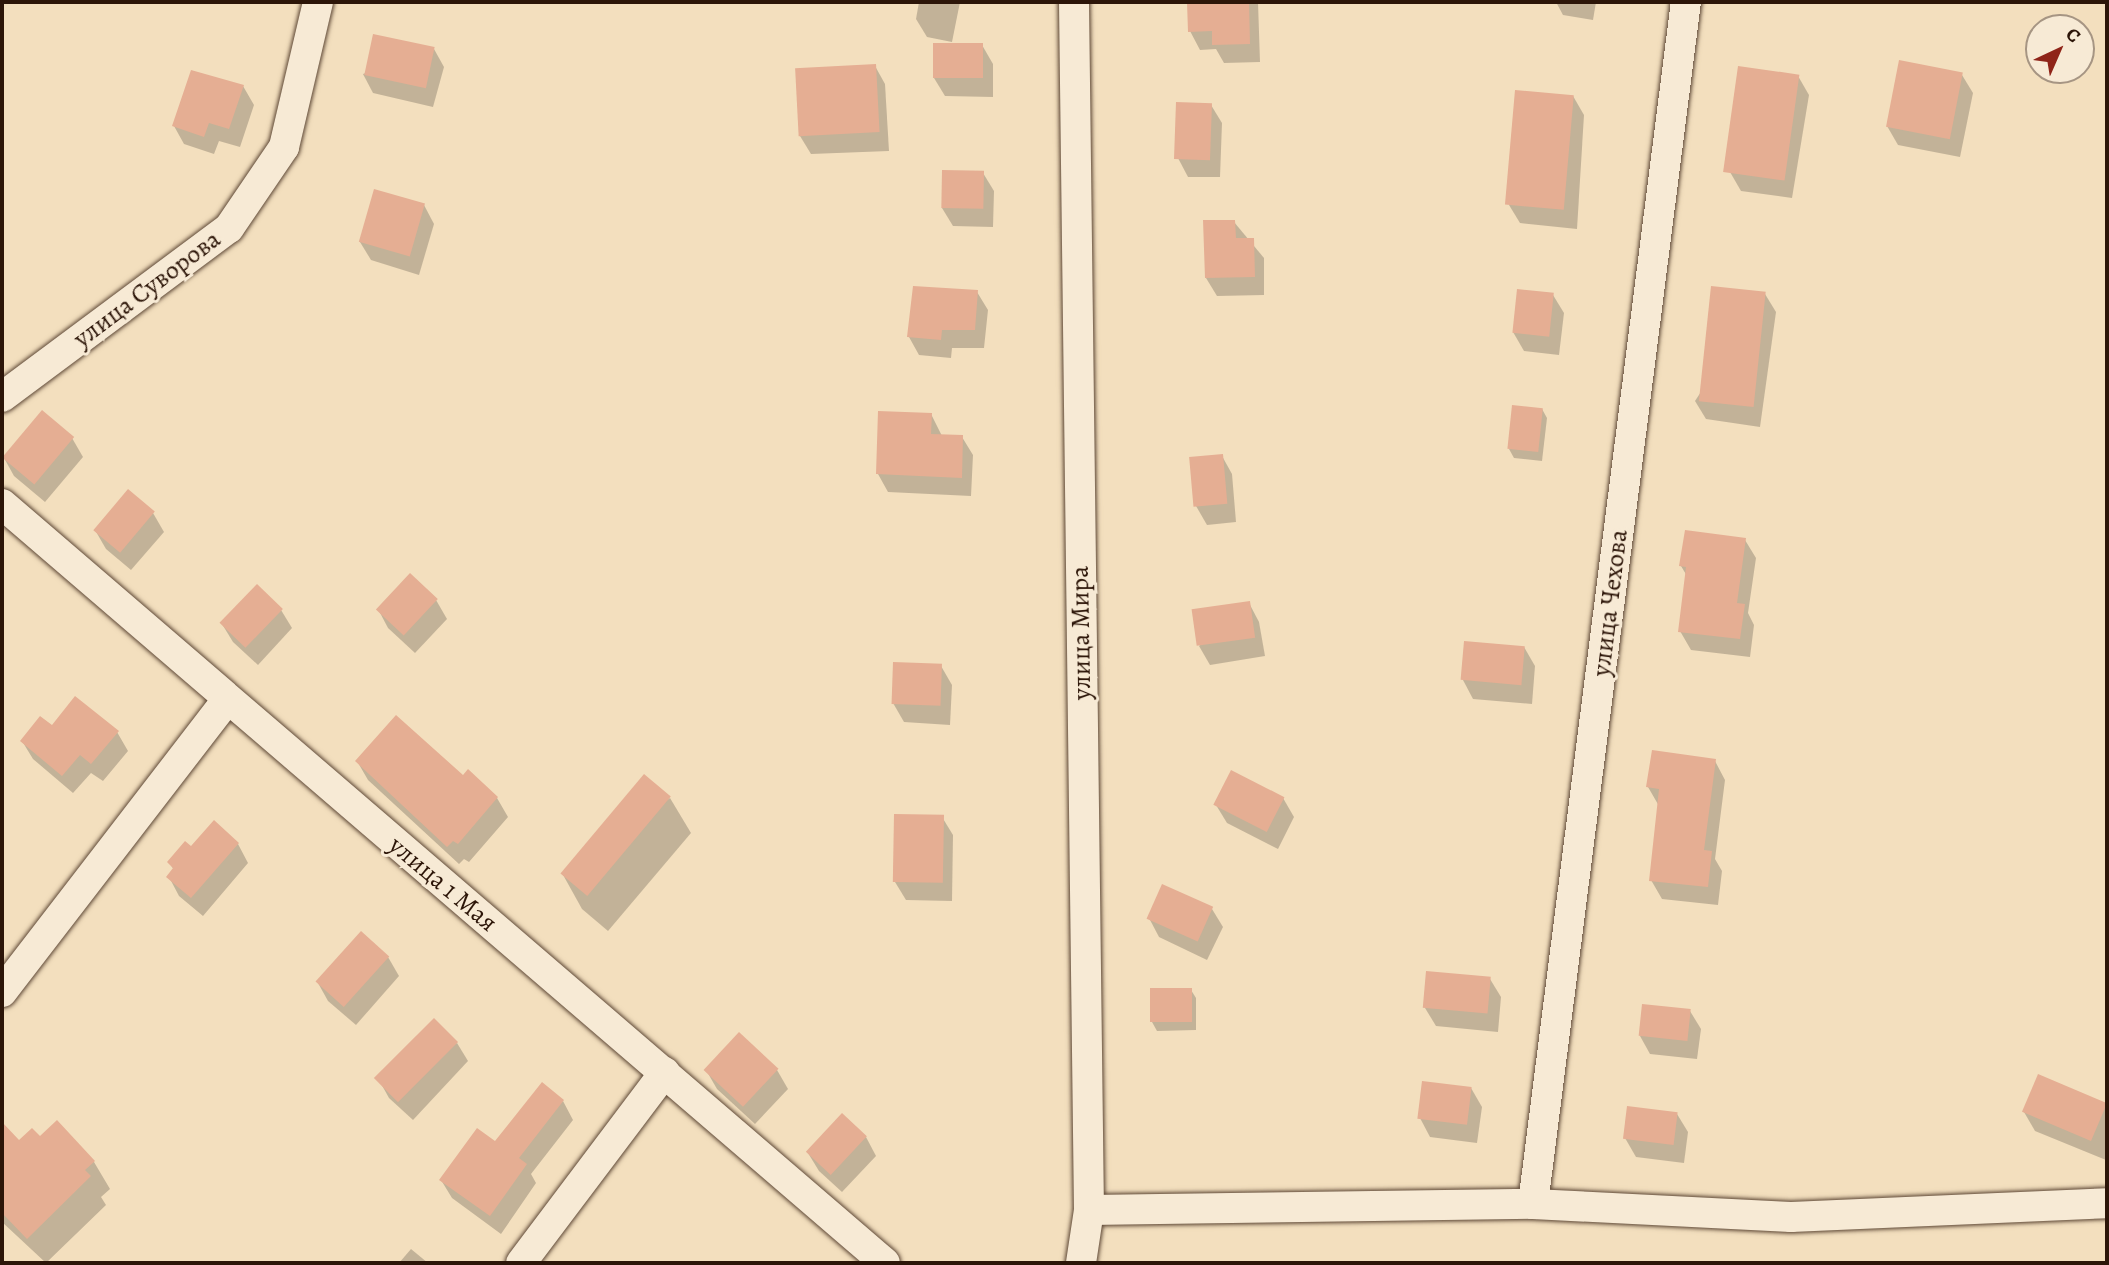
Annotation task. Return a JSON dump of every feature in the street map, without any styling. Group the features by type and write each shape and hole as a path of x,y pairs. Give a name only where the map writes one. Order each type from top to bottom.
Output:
{"street":[{"name":"улица Суворова","path":"2,397 229,228 284,147 318,2"},
{"name":"улица Мира","path":"1074,2 1089,1210 1081,1263"},
{"name":"улица Чехова","path":"1533,1204 1686,2"},
{"name":"улица 1 Мая","path":"2,504 226,701 665,1072 885,1263"},
{"path":"2,992 226,701"},
{"path":"521,1263 665,1072"},
{"path":"1089,1210 1533,1204 1791,1217 2107,1203"}],"building":[{"path":"1187,2 1249,2 1250,44 1212,45 1212,31 1188,32"},
{"path":"373,34 435,47 426,88 364,75"},
{"path":"933,43 983,43 983,78 933,78"},
{"path":"1899,60 1963,72 1950,139 1886,127"},
{"path":"876,64 880,132 799,136 795,68"},
{"path":"1738,66 1799,75 1785,181 1723,172"},
{"path":"191,70 244,85 229,129 209,123 204,137 172,126"},
{"path":"1515,90 1574,95 1564,210 1505,205"},
{"path":"1176,102 1212,103 1210,160 1174,159"},
{"path":"942,170 984,171 983,209 941,208"},
{"path":"374,189 425,204 410,256 359,242"},
{"path":"1203,220 1235,220 1236,238 1254,238 1255,277 1205,278"},
{"path":"913,286 978,290 975,330 942,330 941,340 907,337"},
{"path":"1711,286 1766,292 1754,407 1699,401"},
{"path":"1517,289 1554,293 1549,337 1512,333"},
{"path":"1512,405 1543,408 1538,452 1507,449"},
{"path":"42,410 74,437 34,484 2,457"},
{"path":"878,411 932,413 931,434 963,435 962,478 876,474"},
{"path":"1223,454 1227,504 1193,507 1189,457"},
{"path":"128,489 155,511 120,553 93,530"},
{"path":"1685,530 1746,538 1737,603 1745,604 1740,639 1678,632 1686,567 1679,566"},
{"path":"410,573 438,599 404,635 376,610"},
{"path":"257,584 283,609 245,648 219,623"},
{"path":"1250,601 1255,638 1197,646 1192,609"},
{"path":"1464,641 1525,646 1521,685 1461,680"},
{"path":"893,662 942,664 941,706 892,704"},
{"path":"75,696 119,731 91,764 80,755 62,776 20,741 40,716 52,725"},
{"path":"396,715 463,775 468,769 498,797 458,844 453,841 447,847 355,761"},
{"path":"1652,750 1716,759 1704,850 1712,851 1708,887 1649,881 1659,789 1646,787"},
{"path":"1231,770 1284,797 1267,832 1213,805"},
{"path":"644,774 671,796 587,896 560,874"},
{"path":"894,814 944,815 943,883 893,882"},
{"path":"214,820 239,843 191,898 166,877 173,868 167,862 185,841 191,846"},
{"path":"1162,884 1213,907 1198,941 1147,919"},
{"path":"361,931 389,956 344,1007 315,982"},
{"path":"1426,971 1491,977 1488,1014 1423,1008"},
{"path":"1150,988 1192,988 1192,1022 1150,1022"},
{"path":"1642,1004 1691,1009 1687,1041 1639,1036"},
{"path":"434,1018 458,1042 398,1102 374,1078"},
{"path":"739,1032 778,1069 743,1107 704,1070"},
{"path":"2038,1074 2107,1103 2091,1141 2022,1112"},
{"path":"1422,1081 1472,1087 1467,1125 1417,1119"},
{"path":"542,1082 564,1100 519,1158 527,1164 490,1216 439,1180 477,1128 495,1141"},
{"path":"1627,1106 1678,1112 1674,1145 1623,1139"},
{"path":"842,1113 867,1136 831,1175 806,1152"},
{"path":"57,1120 95,1161 85,1170 91,1176 27,1239 2,1213 2,1122 19,1140 32,1128 40,1136"}]}
